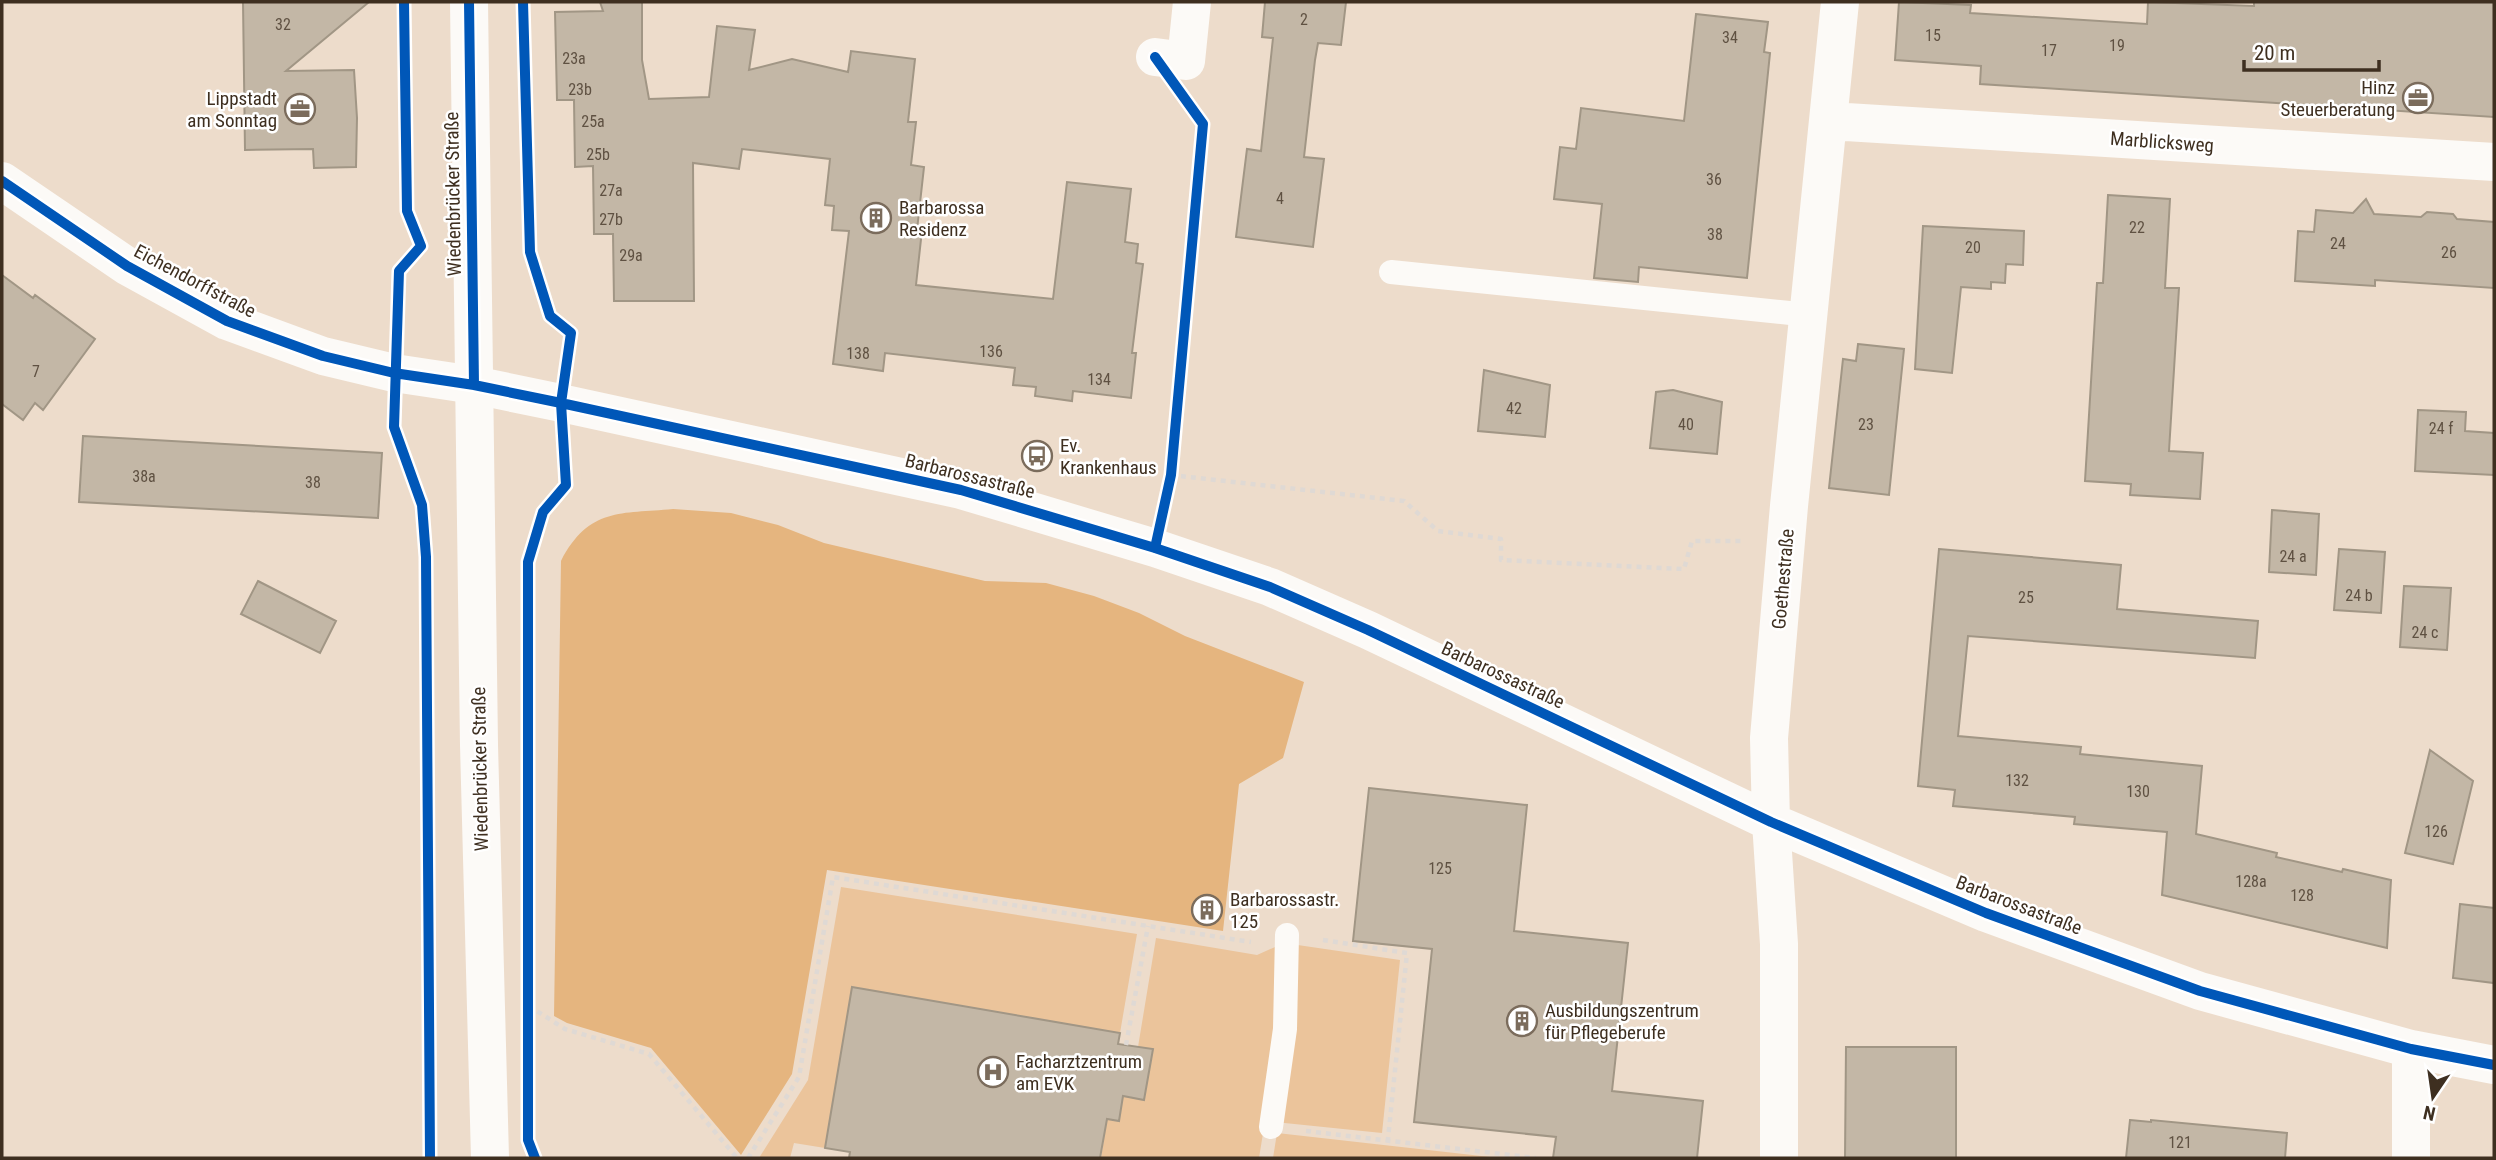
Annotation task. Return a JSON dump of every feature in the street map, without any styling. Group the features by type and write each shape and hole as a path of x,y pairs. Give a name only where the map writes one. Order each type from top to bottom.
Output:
{"street":[{"name":"Wiedenbrücker Straße","path":"469,2 479,745 490,1158"},
{"path":"1155,57 1186,61 1192,2"},
{"name":"Goethestraße","path":"1779,1158 1779,944 1769,738 1840,2"},
{"name":"Marblicksweg","path":"1830,121 2494,162"},
{"name":"Eichendorffstraße","path":"2,181 127,266 227,321 323,356 394,373 474,385"},
{"name":"Barbarossastraße","path":"474,385 961,490 1155,548 1270,587 1368,630 1771,822 1986,913 2200,991 2411,1049 2494,1065"},
{"path":"2410,1158 2411,1049"}],"lane":[{"path":"1391,272 1809,315"},
{"path":"1271,1128 1285,1029 1287,935"}],"path":[{"path":"1171,475 1404,501 1438,531 1501,539 1501,560 1684,569 1692,541 1786,541"},
{"path":"748,1158 799,1077 833,877 1266,945 1287,935 1407,953 1388,1139"},
{"path":"1126,1045 1149,926"},
{"path":"528,1005 565,1029 649,1054 737,1158"},
{"path":"1271,1128 1388,1139 1536,1158"}],"shaded area":[{"path":"673,509 731,513 778,525 824,543 985,581 1046,583 1094,596 1139,613 1185,636 1304,682 1283,758 1239,784 1223,931 827,870 792,1074 741,1155 651,1048 567,1023 554,1016 561,561 572,543 595,522 622,513"},
{"path":"841,887 1137,934 1120,1033 853,987 825,1148 794,1143 790,1158 759,1158 808,1080"},
{"path":"1156,938 1257,955 1284,943 1400,960 1382,1133 1265,1121 1259,1158 1101,1158 1107,1119 1119,1120 1123,1096 1152,1049 1138,1047"},
{"path":"1277,1133 1499,1158 1273,1158"}],"building":[{"path":"243,2 369,2 286,71 354,70 356,167 314,168 313,149 245,150"},
{"path":"600,2 642,2 642,60 649,99 709,97 717,26 755,30 749,70 792,59 848,72 851,51 915,59 908,122 916,122 911,165 924,167 917,230 922,230 916,285 1053,299 1067,182 1131,189 1125,242 1138,244 1136,263 1143,264 1132,353 1136,353 1131,398 1073,391 1072,401 1035,396 1036,387 1013,385 1015,368 885,353 883,371 833,364 849,231 832,230 834,206 825,205 830,159 742,149 739,169 693,163 694,301 614,301 613,234 594,234 593,166 575,167 574,100 557,100 555,12 603,11"},
{"path":"1265,2 1346,2 1341,45 1318,43 1315,60 1304,157 1324,159 1313,247 1236,237 1247,149 1261,151 1273,38 1262,37"},
{"path":"1899,2 1971,5 1970,13 2147,24 2148,2 2254,6 2254,2 2494,2 2494,117 1980,84 1981,66 1895,60"},
{"path":"1696,14 1768,22 1764,52 1770,53 1747,278 1639,267 1638,282 1594,278 1602,204 1554,199 1560,147 1576,149 1581,108 1684,121"},
{"path":"2108,195 2170,199 2165,288 2179,288 2169,451 2203,453 2200,499 2130,495 2131,484 2085,481 2097,283 2103,283"},
{"path":"2366,199 2374,214 2421,217 2427,212 2453,214 2457,219 2494,222 2494,288 2375,280 2375,286 2295,281 2298,231 2314,232 2316,210 2353,213"},
{"path":"1923,226 2024,231 2023,265 2006,264 2005,283 1991,282 1991,289 1961,287 1952,373 1915,369"},
{"path":"2,275 33,298 35,295 95,339 43,410 35,403 23,420 2,404"},
{"path":"1858,344 1904,349 1889,495 1829,488 1843,359 1856,361"},
{"path":"1484,370 1550,385 1545,437 1478,431"},
{"path":"1673,390 1722,402 1717,454 1650,448 1656,392"},
{"path":"2418,410 2466,412 2465,431 2494,433 2494,475 2415,471"},
{"path":"83,436 382,453 378,518 79,502"},
{"path":"2272,510 2319,514 2316,575 2269,572"},
{"path":"1939,549 2121,565 2117,609 2258,621 2255,658 1968,636 1958,736 2081,747 2080,754 2202,766 2196,834 2277,853 2276,857 2391,880 2387,948 2162,895 2167,832 2074,824 2075,817 1953,806 1955,790 1918,786"},
{"path":"2339,549 2385,552 2381,613 2334,610"},
{"path":"258,581 336,621 320,653 241,614"},
{"path":"2404,586 2451,588 2447,650 2400,647"},
{"path":"2430,750 2473,781 2453,864 2405,853"},
{"path":"1369,788 1527,805 1514,931 1628,943 1612,1091 1703,1101 1697,1158 1553,1158 1556,1137 1414,1122 1432,949 1353,941"},
{"path":"2460,904 2494,908 2494,983 2453,978"},
{"name":"Facharztzentrum am EVK","path":"852,987 1120,1033 1118,1044 1153,1049 1144,1100 1123,1096 1119,1121 1107,1119 1100,1158 849,1158 850,1152 825,1148"},
{"path":"1846,1047 1956,1047 1956,1158 1845,1158"},
{"path":"2130,1120 2287,1133 2285,1158 2126,1158"}],"cycle path":[{"path":"404,2 407,211 421,246 399,271 394,427 422,505 426,557 430,1158"},
{"path":"469,2 474,385"},
{"path":"523,2 530,252 550,316 571,333 561,403 566,485 543,512 528,562 528,1140 535,1158"},
{"path":"1155,57 1203,124 1171,475 1155,548"},
{"path":"2,181 127,266 227,321 323,356 394,373 474,385 561,403 961,490 1155,548 1270,587 1368,630 1771,822 1986,913 2200,991 2411,1049 2494,1065"}],"place":[{"name":"Hinz Steuerberatung","path":"2418,98"},
{"name":"Lippstadt am Sonntag","path":"300,109"},
{"name":"Barbarossa Residenz","path":"876,218"},
{"name":"Ev. Krankenhaus","path":"1037,456"},
{"name":"Barbarossastr. 125","path":"1207,910"},
{"name":"Ausbildungszentrum für Pflegeberufe","path":"1522,1021"},
{"name":"Facharztzentrum am EVK","path":"993,1072"}]}
